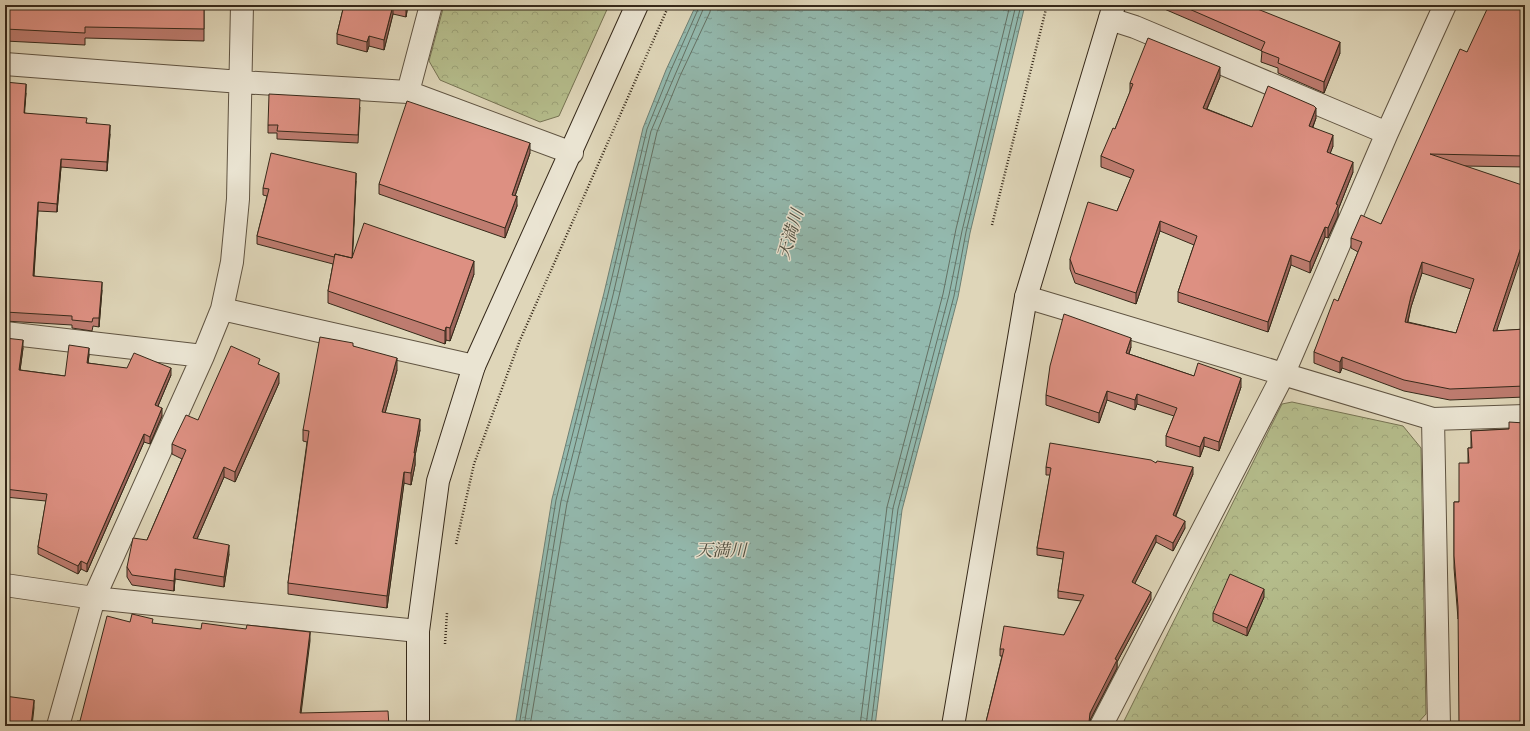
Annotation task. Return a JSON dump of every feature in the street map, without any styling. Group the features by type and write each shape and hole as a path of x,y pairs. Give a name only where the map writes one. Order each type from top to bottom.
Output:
{"street":[{"path":"58,726 94,598 203,356 222,309 232,262 238,199 242,5"},
{"path":"408,92 431,5"},
{"path":"418,726 418,631 438,481 474,366 572,153 637,5"},
{"path":"1101,726 1283,375 1387,133 1446,5"},
{"path":"953,726 1026,297 1112,12 1135,27 1387,133"},
{"path":"5,64 241,82 408,92 572,153"},
{"path":"1026,297 1433,419 1525,416"},
{"path":"222,309 474,366"},
{"path":"5,333 203,356"},
{"path":"1433,419 1439,726"},
{"path":"5,585 94,598 418,631"}],"path":[{"path":"456,545 474,464 520,340 669,5"},
{"path":"992,225 1047,5"},
{"path":"445,651 448,605"}],"green space":[{"path":"444,5 609,5 559,116 540,122 440,80 429,61"},
{"path":"1292,402 1403,426 1421,448 1426,714 1415,726 1128,726 1124,721 1282,404"}],"water":[{"name":"天満川","path":"696,5 1025,5 970,233 958,297 902,510 875,726 515,726 552,499 604,293 643,128 666,70"}],"building":[{"path":"16,5 204,5 204,29 85,27 85,33 5,29 5,7 16,7"},
{"path":"344,5 393,5 384,40 369,36 367,42 337,34"},
{"path":"394,5 406,5 406,7"},
{"path":"1180,5 1250,5 1340,42 1324,82 1278,63 1279,58 1261,51 1265,42"},
{"path":"1489,5 1525,5 1525,156 1430,154 1525,186 1525,235 1493,331 1525,329 1525,386 1450,389 1404,380 1342,357 1340,362 1314,352 1334,299 1338,301 1362,242 1351,238 1361,215 1381,224 1460,49 1467,52","holes":["1422,262 1474,279 1456,333 1405,322 1411,296"]},
{"path":"1148,38 1220,67 1203,108 1252,127 1268,86 1314,106 1316,108 1309,126 1333,135 1327,152 1353,162 1336,204 1338,205 1328,228 1325,227 1310,262 1291,255 1268,322 1178,292 1197,236 1160,221 1136,293 1075,273 1070,259 1088,202 1117,211 1134,170 1101,156 1113,128 1115,129 1133,84 1130,83"},
{"path":"5,82 26,84 24,113 87,118 86,123 110,125 107,162 61,159 57,204 38,202 33,276 102,282 99,318 93,318 92,322 72,320 72,316 5,312 5,233 8,198 5,198"},
{"path":"269,94 360,99 358,135 277,131 278,125 268,125"},
{"path":"407,101 530,143 512,195 517,196 505,228 379,184"},
{"path":"271,153 356,173 352,258 335,254 334,257 257,236 269,189 263,188"},
{"path":"364,223 474,261 450,328 446,327 445,331 328,291 335,254 352,258"},
{"path":"1064,314 1131,338 1126,353 1194,376 1198,363 1241,378 1219,442 1204,437 1200,447 1166,436 1177,408 1137,394 1135,400 1107,391 1099,413 1046,395 1050,366"},
{"path":"320,337 353,343 353,346 397,358 382,412 420,419 411,473 404,472 387,596 288,583 309,431 303,430"},
{"path":"5,338 23,340 19,370 65,376 69,345 89,348 87,363 127,368 134,353 171,368 155,405 162,408 150,437 144,434 87,564 81,561 78,566 38,547 47,494 5,489"},
{"path":"231,346 260,359 258,364 279,373 235,472 224,467 193,538 229,545 224,577 175,569 174,581 132,575 127,567 133,538 147,540 186,450 172,444 186,415 198,420"},
{"path":"1509,422 1525,423 1525,726 1459,726 1458,607 1454,556 1454,502 1459,502 1459,463 1469,463 1468,448 1472,448 1471,431 1509,429"},
{"path":"1050,443 1151,460 1156,463 1157,461 1193,467 1173,515 1185,521 1173,543 1156,535 1132,582 1151,592 1115,659 1117,660 1090,713 1087,726 1076,724 1075,726 985,726 1004,649 1000,649 1004,626 1064,635 1084,595 1058,591 1064,552 1037,548 1051,468 1046,467"},
{"path":"1230,574 1264,589 1247,628 1213,613"},
{"path":"132,614 153,619 152,623 201,629 202,623 246,629 247,625 310,632 300,713 388,711 389,726 76,726 77,721 80,721 107,616 130,622"},
{"path":"5,696 34,700 31,726 5,726"}]}
